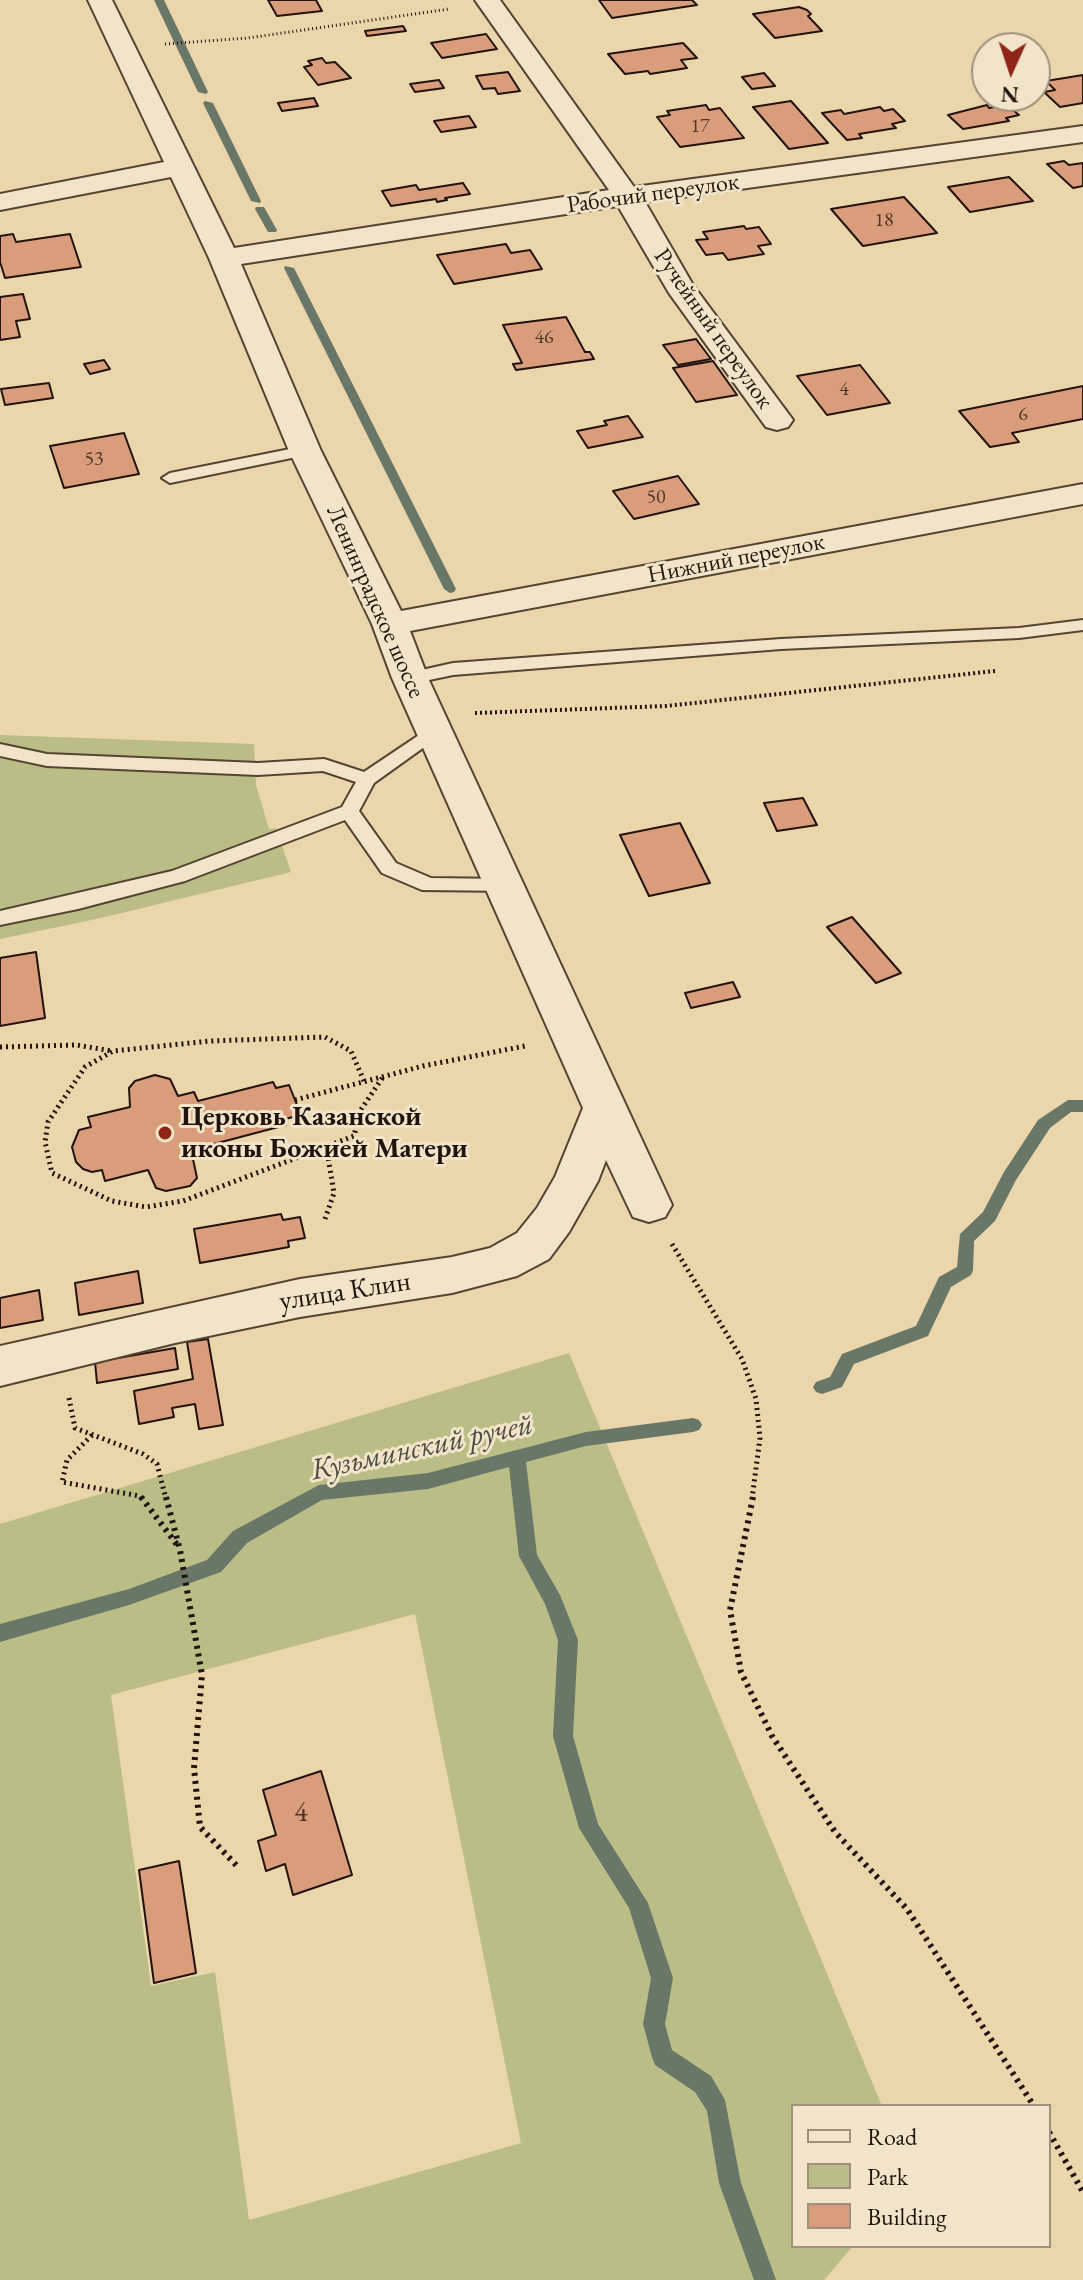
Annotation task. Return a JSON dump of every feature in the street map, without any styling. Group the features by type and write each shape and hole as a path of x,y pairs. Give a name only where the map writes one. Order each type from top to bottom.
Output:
{"street":[{"name":"Ленинградское шоссе","path":"100,0 224,258 305,451 390,624 430,723 649,1205"},
{"name":"Ручейный переулок","path":"488,2 627,196 679,287 777,420"},
{"name":"Рабочий переулок","path":"224,258 627,196 1083,134"},
{"path":"0,202 180,167"},
{"name":"Нижний переулок","path":"390,624 1083,494"},
{"name":"улица Клин","path":"0,1366 300,1298 452,1275 501,1263 533,1246 553,1220 576,1181 605,1107"}],"lane":[{"path":"170,478 305,451"},
{"path":"410,678 453,669 781,644 1019,633 1083,625"},
{"path":"0,918 178,876 349,811 367,779 430,723"},
{"path":"0,750 47,760 258,769 324,765 367,779"},
{"path":"349,811 389,868 429,885 505,886"}],"path":[{"path":"124,49 248,38 488,2"},
{"path":"430,723 666,706 997,671"},
{"path":"0,1047 76,1045 113,1051 210,1041 325,1037 351,1051 364,1081"},
{"path":"295,1100 423,1066 573,1037"},
{"path":"113,1051 85,1067 48,1122 45,1142 52,1173 112,1201 146,1207 183,1201 354,1136 360,1111 383,1077"},
{"path":"325,1219 334,1193 326,1145"},
{"path":"649,1205 742,1359 756,1399 760,1438 756,1481 730,1610 741,1672 772,1736 835,1832 907,1909 1033,2104"},
{"path":"60,1352 75,1428 143,1454 157,1464 180,1550 202,1675 194,1768 200,1827 237,1866"},
{"path":"92,1435 67,1460 62,1482 140,1496 180,1550"},
{"path":"1051,2136 1083,2192"}],"green space":[{"path":"0,735 254,744 256,785 269,829 276,828 291,872 0,939"},
{"path":"569,1353 881,2104 791,2104 791,2248 851,2248 824,2280 0,2280 0,1524","holes":["415,1614 521,2143 249,2220 215,1972 151,1986 111,1695"]}],"building":[{"path":"268,0 316,0 322,11 277,16"},
{"path":"599,0 692,0 697,5 612,18"},
{"path":"799,7 811,14 808,16 822,31 775,38 753,14"},
{"path":"403,26 406,31 367,36 365,31"},
{"path":"486,34 497,49 442,58 431,43"},
{"path":"683,43 697,58 681,60 687,68 650,74 648,71 625,74 608,54"},
{"path":"322,58 326,63 335,62 351,78 318,85 304,67 312,65 308,61"},
{"path":"508,72 520,91 498,94 495,88 483,89 476,76"},
{"path":"764,73 775,86 752,89 742,77"},
{"path":"1083,75 1083,103 1060,107 1051,99 1051,91 1055,90 1051,80"},
{"path":"439,80 444,88 415,92 410,84"},
{"path":"314,98 318,106 282,111 278,103"},
{"path":"791,101 828,143 789,149 753,107"},
{"path":"706,105 709,110 720,108 744,138 680,147 657,117 670,115 667,111"},
{"path":"880,107 884,111 893,109 905,121 892,124 896,128 859,134 862,138 847,140 822,113 841,110 844,114"},
{"path":"971,109 971,112 1015,112 1019,115 1006,118 1009,121 963,129 948,115"},
{"path":"469,116 476,127 441,132 434,121"},
{"path":"1064,161 1069,165 1083,163 1083,186 1073,188 1047,164"},
{"path":"1009,177 1033,201 970,212 948,187"},
{"path":"463,183 470,194 437,202 436,199 391,206 382,191 416,185 419,190"},
{"path":"904,197 937,233 863,246 831,209"},
{"path":"744,226 746,229 759,227 771,244 758,246 764,254 728,260 723,253 706,255 696,240 708,239 703,232"},
{"path":"13,234 16,242 70,234 81,267 5,278 0,262 0,236"},
{"path":"506,244 511,253 530,250 542,269 454,284 437,255"},
{"path":"23,294 30,319 16,321 20,337 0,340 0,297"},
{"path":"566,317 585,352 590,352 594,359 516,370 513,364 522,363 503,325"},
{"path":"696,339 711,359 678,365 663,345"},
{"path":"104,360 110,369 90,374 84,364"},
{"path":"713,361 737,395 696,402 673,368"},
{"path":"860,365 890,403 827,415 797,376"},
{"path":"49,383 53,398 5,405 1,389"},
{"path":"1083,386 1083,419 1012,433 1019,442 990,447 959,411"},
{"path":"628,416 643,437 588,448 577,431 607,425 604,421"},
{"path":"124,433 139,474 64,488 50,446"},
{"path":"678,476 699,504 634,519 613,491"},
{"path":"803,798 817,825 777,831 764,803"},
{"path":"680,823 710,883 649,896 620,835"},
{"path":"852,917 901,973 876,983 827,927"},
{"path":"36,952 45,1018 0,1026 0,958"},
{"path":"733,982 740,997 691,1008 685,993"},
{"name":"Церковь Казанской иконы Божией Матери","path":"155,1075 170,1079 178,1096 194,1092 198,1101 273,1082 276,1088 289,1085 301,1115 285,1119 286,1125 210,1145 213,1153 193,1159 197,1178 190,1186 166,1191 156,1188 148,1170 105,1181 102,1170 92,1172 83,1169 76,1162 72,1147 79,1130 91,1127 88,1117 130,1107 129,1088 135,1081"},
{"path":"281,1214 283,1220 300,1217 305,1238 288,1241 289,1247 200,1263 194,1229"},
{"path":"138,1271 143,1303 79,1315 75,1283"},
{"path":"39,1290 43,1320 0,1328 0,1298"},
{"path":"208,1339 223,1425 199,1429 195,1404 172,1408 174,1417 139,1424 134,1391 193,1379 187,1342"},
{"path":"175,1348 178,1369 97,1383 95,1362"},
{"path":"321,1771 352,1875 293,1895 285,1864 266,1871 258,1841 276,1835 263,1790"},
{"path":"179,1861 196,1973 154,1983 139,1870"}],"waterway":[{"path":"159,0 203,92"},
{"path":"208,103 256,201"},
{"path":"260,209 272,230"},
{"path":"289,268 450,589"},
{"name":"Кузьминский ручей","path":"822,1387 836,1382 848,1359 922,1331 945,1282 965,1270 966,1239 989,1216 1010,1176 1044,1124 1068,1106 1083,1106"},
{"name":"Кузьминский ручей","path":"0,1633 129,1597 214,1566 240,1537 319,1493 428,1481 586,1439 693,1425"},
{"path":"517,1459 528,1556 553,1601 568,1640 563,1736 589,1828 638,1903 662,1978 654,2024 663,2057 703,2084 717,2108 730,2183 765,2280"}],"place":[{"name":"Церковь Казанской иконы Божией Матери","path":"165,1133"}]}
